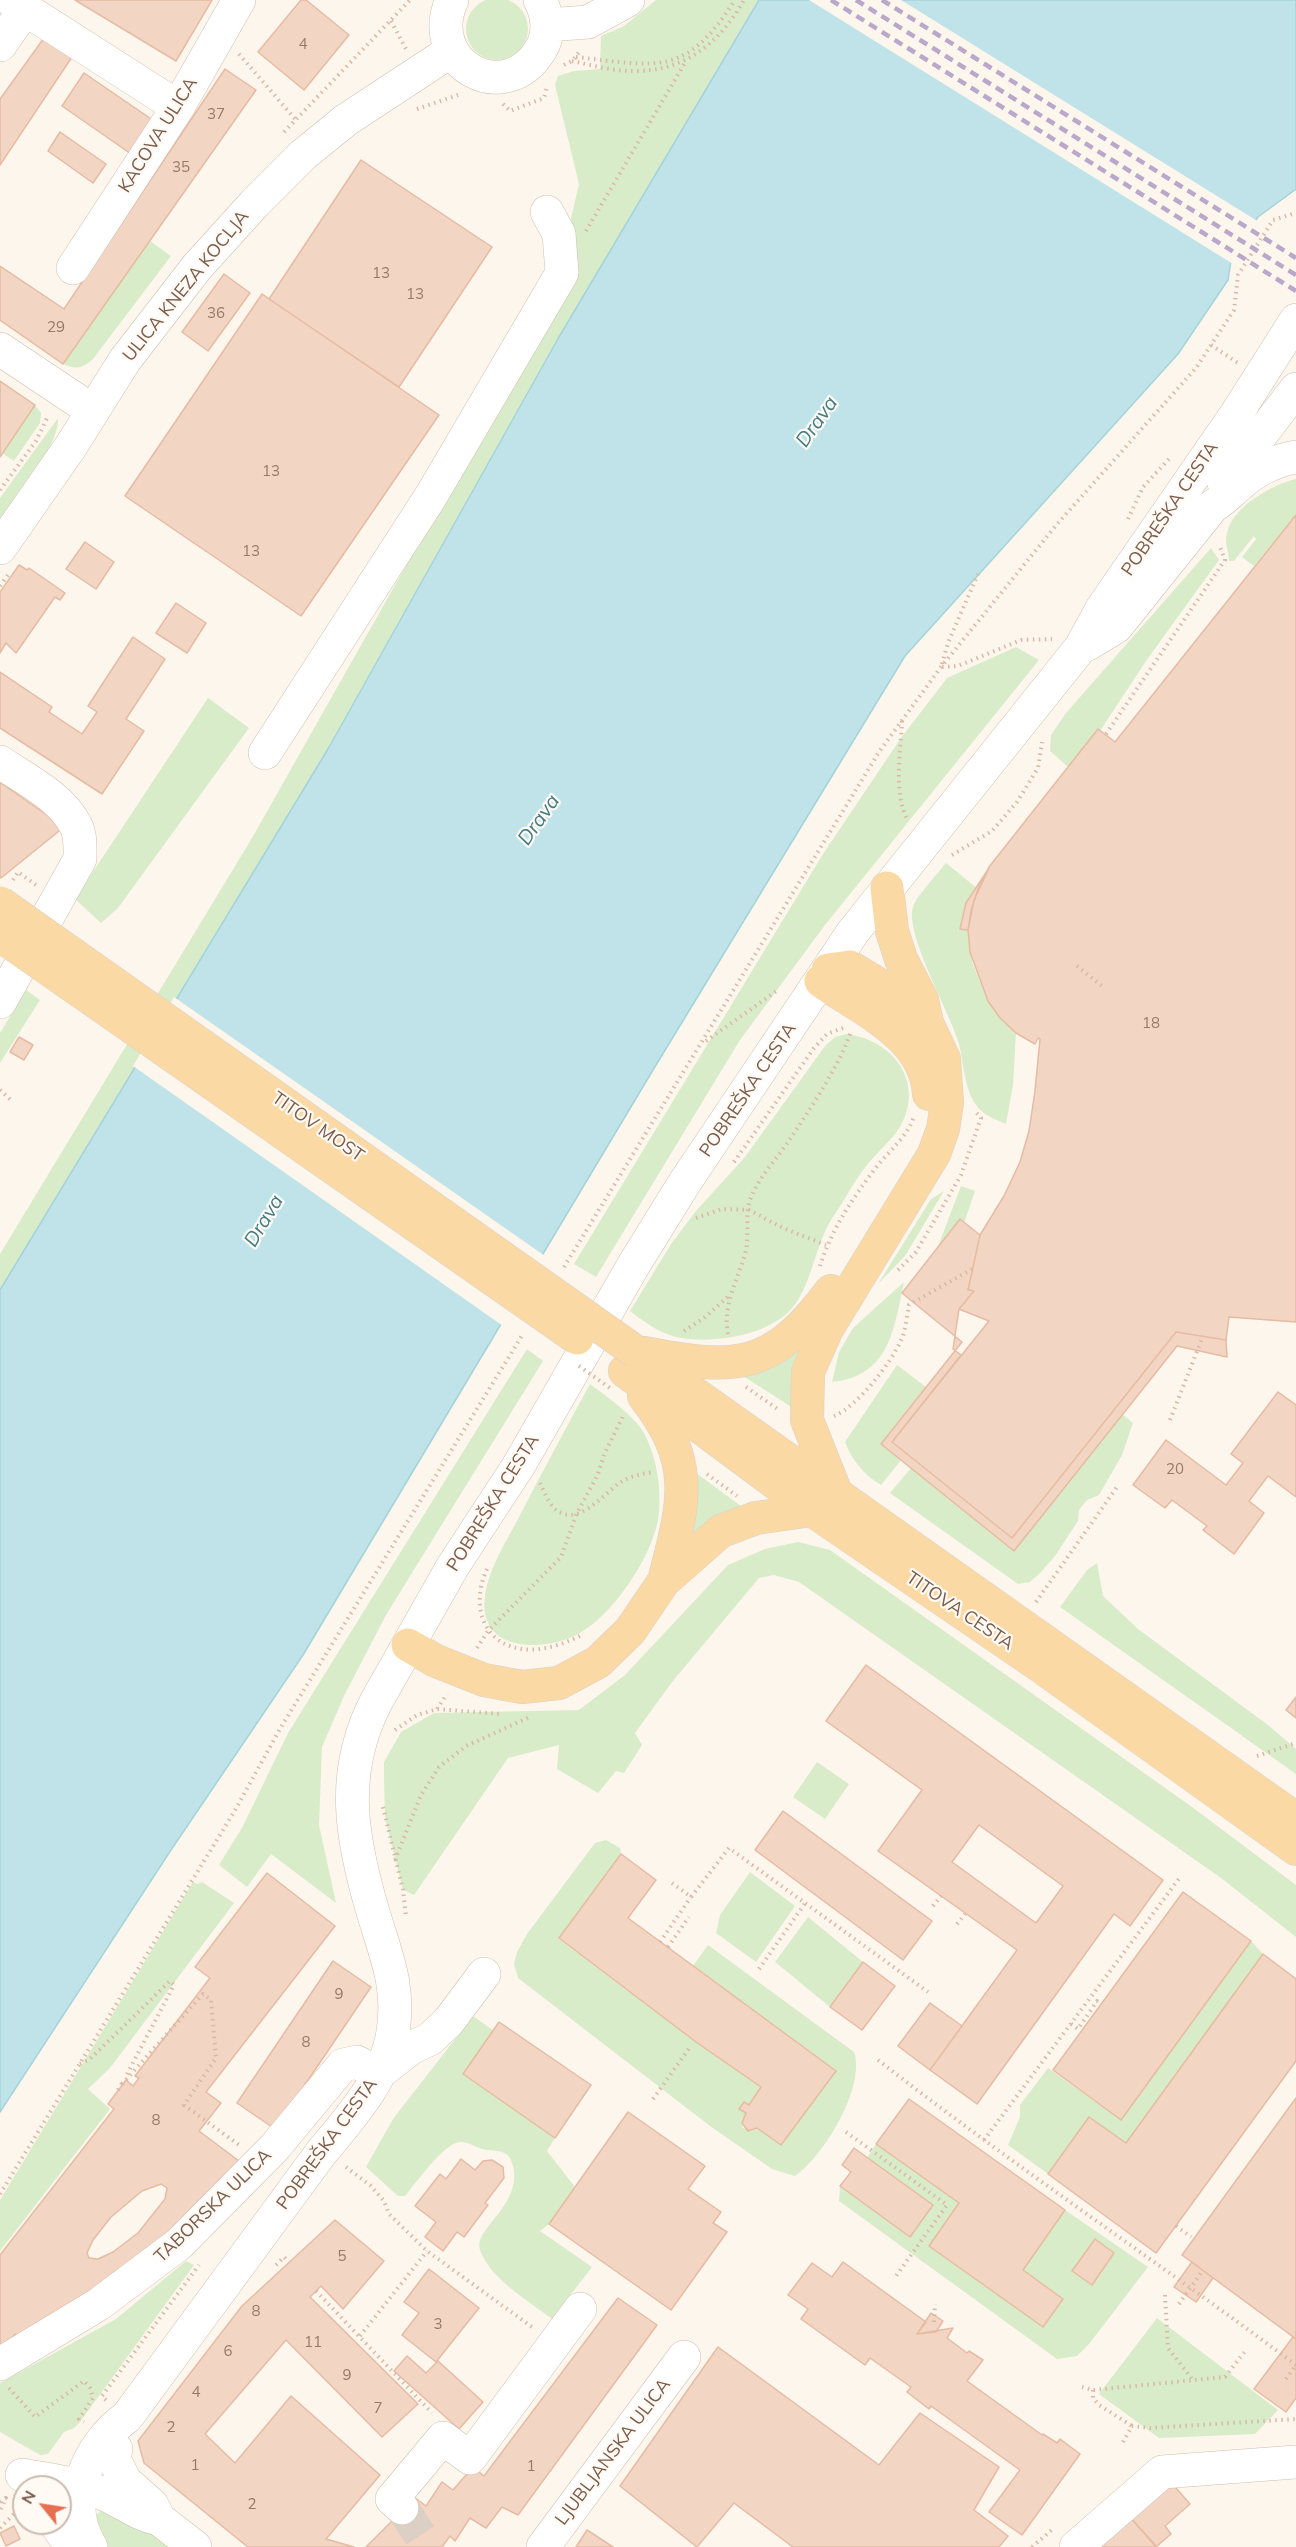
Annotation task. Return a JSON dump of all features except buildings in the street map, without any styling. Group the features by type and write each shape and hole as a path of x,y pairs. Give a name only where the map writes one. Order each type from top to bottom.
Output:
{"main road":[{"path":"408,1645 436,1661 484,1680 522,1687 559,1683 598,1662 630,1631 664,1581 721,1531 756,1518 824,1501 807,1420 808,1372 826,1329 934,1154 943,1129 947,1103 944,1059 927,1023 922,1000 901,960 892,931 886,888"},
{"name":"TITOV MOST","path":"6,892 618,1362"},
{"name":"TITOV MOST","path":"0,935 618,1362"},
{"path":"824,976 850,967 888,990 914,1016 927,1023"},
{"path":"618,1362 679,1360 728,1364 772,1352 807,1323 838,1281 905,1167 924,1128 930,1091 919,1057 896,1031 824,976"},
{"path":"618,1362 661,1418 672,1439 679,1463 682,1494 680,1518 664,1581"},
{"name":"TITOVA CESTA","path":"618,1362 824,1501 1021,1623 1296,1819"},
{"name":"TITOVA CESTA","path":"824,1501 1048,1672 1296,1849"}],"street":[{"name":"KACOVA ULICA","path":"74,268 178,107 239,0"},
{"path":"452,0 445,26 452,51 465,67 486,76 509,76 520,72 535,60 544,43 544,12 588,22 628,0"},
{"path":"0,45 18,4 178,107"},
{"name":"ULICA KNEZA KOCLJA","path":"6,558 71,446 125,360 197,267 254,204 303,156 346,120 452,51"},
{"path":"266,753 431,496 562,273 559,234 547,212"},
{"name":"POBREŠKA CESTA","path":"118,2410 350,2119 378,2074 393,2034 394,1980 357,1847 352,1819 354,1767 367,1719 408,1645 453,1566 519,1465 633,1266 685,1182 886,888 1069,643 1101,610 1254,370 1296,320"},
{"path":"0,349 93,411"},
{"path":"1213,506 1220,489 1295,392 1254,370"},
{"name":"POBREŠKA CESTA","path":"1069,643 1116,627 1213,506 1228,498 1238,485 1256,473 1296,457"},
{"path":"0,762 52,797 77,826 80,841 80,859 0,1002"},
{"path":"0,923 33,945"},
{"path":"378,2074 411,2048 430,2039 449,2020 484,1974"},
{"name":"TABORSKA ULICA","path":"3,2375 179,2244 262,2160 343,2065 357,2062 378,2074"},
{"path":"402,2508 392,2499 443,2438 470,2458 580,2309"},
{"name":"LJUBLJANSKA ULICA","path":"543,2547 678,2378"},
{"path":"72,2487 104,2438 118,2410"},
{"path":"72,2487 110,2430 118,2410"},
{"path":"104,2438 118,2470 134,2491 152,2505 159,2519 195,2547"},
{"path":"1076,2547 1162,2472 1296,2462"},
{"path":"72,2490 104,2494 143,2516 159,2519"},
{"path":"72,2496 91,2547"}],"path":[{"path":"735,0 720,25 694,51 661,64 625,64 574,59 630,71 661,70 686,61 715,39 744,0"},
{"path":"221,33 295,119"},
{"path":"586,233 686,61"},
{"path":"414,110 433,102"},
{"path":"563,1269 703,1043 851,796 902,720 941,667 1058,523 1196,368 1234,310 1238,275 1273,220 1296,213"},
{"path":"1211,345 1254,370"},
{"path":"0,490 36,441 48,419 47,411"},
{"path":"1106,734 1226,560 1218,540"},
{"path":"0,586 6,558"},
{"path":"941,667 948,643 978,574"},
{"path":"941,667 958,666 1021,640 1069,643"},
{"path":"902,720 900,791 908,823"},
{"path":"950,856 992,831 1017,802 1038,768 1041,744 1045,736"},
{"path":"6,892 18,872 22,874"},
{"path":"1077,966 1102,986"},
{"path":"703,1043 784,986"},
{"path":"730,1168 742,1154 814,1048 827,1035 844,1027 858,1028"},
{"path":"729,1346 726,1323 730,1294 746,1249 749,1202 767,1168 789,1141 838,1059 852,1028"},
{"path":"0,1090 13,1102"},
{"path":"894,1275 916,1252 961,1175 981,1118 970,1105"},
{"path":"818,1272 827,1245 862,1185 910,1128 915,1113"},
{"path":"722,1209 749,1210 783,1228 827,1245"},
{"path":"828,1418 837,1415 863,1392 887,1364 903,1337 909,1305 972,1269"},
{"path":"676,1336 704,1318 730,1294"},
{"path":"0,2194 234,1812 281,1727 527,1328"},
{"path":"1170,1420 1203,1336"},
{"path":"588,1374 618,1362"},
{"path":"741,1384 786,1415"},
{"path":"488,1631 561,1557 577,1513 598,1474 604,1455 629,1404"},
{"path":"699,1467 743,1501"},
{"path":"539,1482 553,1508 564,1514 577,1513 599,1503 619,1484 635,1475 663,1470"},
{"path":"1021,1623 1117,1487"},
{"path":"490,1563 481,1582 478,1597 479,1610 488,1631 510,1646 539,1649 566,1642 592,1630"},
{"path":"392,1732 417,1714 437,1709"},
{"path":"395,1860 421,1795 440,1767 466,1746 535,1714"},
{"path":"1255,1757 1296,1743"},
{"path":"383,1809 403,1890 406,1923"},
{"path":"660,1941 729,1848 928,1992"},
{"path":"984,2140 1181,1876"},
{"path":"672,1883 691,1897"},
{"path":"933,1906 941,1896"},
{"path":"759,1969 806,1902"},
{"path":"957,1924 965,1914"},
{"path":"668,1947 689,1917"},
{"path":"79,2064 90,2059 170,1981 174,1985 118,2090"},
{"path":"122,2084 203,1994 211,2000 216,2058 184,2105 262,2160"},
{"path":"1071,2024 1077,2029 1097,2001 1101,2004"},
{"path":"653,2099 690,2047"},
{"path":"879,2060 984,2140 1191,2287 1296,2365 1286,2379"},
{"path":"846,2132 947,2205 896,2276"},
{"path":"341,2164 371,2186 384,2201 389,2214 427,2251 554,2344"},
{"path":"1176,2226 1191,2237"},
{"path":"360,2336 427,2251"},
{"path":"118,2410 102,2396 204,2259"},
{"path":"1179,2304 1203,2270"},
{"path":"316,2291 427,2405 440,2423 443,2438"},
{"path":"1165,2295 1168,2348 1192,2379"},
{"path":"934,2322 935,2304"},
{"path":"1082,2387 1093,2390 1225,2377 1246,2350"},
{"path":"3,2375 35,2417 84,2381 90,2388 93,2398 79,2419 104,2438"},
{"path":"1093,2390 1093,2398 1099,2405 1132,2426 1150,2428 1296,2419"},
{"path":"1123,2442 1132,2426"},
{"path":"0,2502 6,2498 0,2511"},
{"path":"0,2528 12,2516"}],"green space":[{"path":"491,-2 503,-2 519,7 526,17 528,29 526,41 519,51 503,60 491,60 480,55 471,46 466,35 466,23 471,12 480,3"},
{"path":"656,0 759,0 559,337 328,749 0,1290 0,1254 252,838 576,265 571,218 579,184 555,85 558,76 574,71 600,69 601,36 624,26"},
{"path":"150,241 171,256 93,359 79,367 63,364"},
{"path":"35,405 41,413 40,423 14,461 2,453"},
{"path":"58,418 57,429 45,456 0,520 0,498"},
{"path":"1296,479 1296,515 1254,566 1242,557 1256,539 1254,536 1234,561 1229,561 1226,537 1230,523 1237,514 1265,491"},
{"path":"1211,548 1219,560 1146,661 1100,731 1098,729 1068,767 1050,751 1051,735 1066,713"},
{"path":"1016,647 1039,660 825,925 740,1040 596,1277 574,1264 823,854 901,738 947,678"},
{"path":"208,698 249,728 118,908 101,923 75,899"},
{"path":"946,863 978,889 968,930 972,962 988,1001 1016,1033 1013,1085 1006,1124 983,1112 972,1098 959,1044 915,935 912,919 913,907 922,891"},
{"path":"26,990 40,1000 0,1063 0,1033"},
{"path":"846,1034 877,1044 890,1053 906,1078 909,1092 907,1108 897,1131 866,1166 831,1220 803,1290 789,1312 762,1329 746,1334 729,1338 696,1339 675,1337 654,1328 630,1311 671,1244 696,1211 745,1157 825,1046 835,1037"},
{"path":"961,1186 975,1191 964,1223 937,1249"},
{"path":"944,1191 905,1256 878,1284 931,1199"},
{"path":"904,1282 892,1333 878,1360 851,1378 832,1382 839,1352 853,1328"},
{"path":"527,1349 543,1361 386,1615 344,1696 322,1747 319,1825 336,1903 271,1854 247,1887 219,1865 243,1826 288,1733"},
{"path":"796,1349 802,1353 793,1408 743,1376"},
{"path":"897,1365 926,1387 881,1443 901,1460 881,1485 859,1466 845,1442"},
{"path":"590,1384 629,1415 646,1437 653,1455 659,1483 659,1512 656,1528 650,1545 630,1581 605,1613 591,1625 578,1634 547,1644 515,1643 501,1638 491,1628 485,1614 487,1586 494,1565"},
{"path":"1122,1414 1133,1423 1122,1455 1099,1495 1087,1500 1079,1510 1078,1521 1055,1556 1030,1582 1018,1584 890,1493 911,1468 1014,1550"},
{"path":"692,1470 745,1509 694,1538 689,1534"},
{"path":"798,1542 830,1550 1192,1807 1296,1885 1296,1937 1221,1878 799,1582 774,1575 759,1578 672,1682 635,1733 642,1745 624,1773 616,1771 598,1793 557,1769 559,1745 508,1758 414,1895 403,1890 385,1818 384,1777 384,1762 401,1732 434,1713 579,1710 625,1675 728,1565 765,1549"},
{"path":"1097,1563 1103,1596 1138,1629 1268,1725 1296,1749 1296,1774 1060,1607 1087,1570"},
{"path":"817,1762 849,1784 825,1819 793,1797"},
{"path":"606,1840 620,1848 621,1854 559,1939 696,2042 761,2087 749,2105 744,2102 739,2108 746,2113 742,2123 743,2128 752,2131 757,2128 781,2145 836,2071 693,1966 708,1945 854,2052 856,2067 854,2083 840,2120 818,2154 795,2176 772,2169 710,2126 518,1978 514,1964 517,1952 527,1934 595,1843"},
{"path":"750,1872 795,1906 756,1962 716,1933 720,1915"},
{"path":"193,1882 198,1884 202,1882 234,1903 110,2068 88,2089 110,2109 0,2251 0,2200"},
{"path":"808,1917 863,1962 830,2007 775,1962"},
{"path":"1251,1941 1263,1954 1126,2143 1089,2117 1048,2174 1008,2145 1020,2117 1020,2105 1048,2068 1121,2120"},
{"path":"473,2016 494,2031 464,2074 555,2138 547,2151 575,2187 549,2224 540,2231 592,2267 552,2319 501,2280 485,2261 480,2250 480,2242 484,2233 507,2202 512,2189 514,2175 511,2160 507,2154 464,2142 453,2144 438,2156 405,2196 398,2196 366,2167 393,2119"},
{"path":"876,2144 959,2203 929,2246 1043,2327 1063,2299 1023,2270 1065,2210 1148,2267 1089,2344 1077,2356 1057,2359 839,2201 840,2186 867,2158"},
{"path":"186,2261 194,2265 80,2422 74,2428 64,2432 48,2454 40,2455 0,2432 0,2383 116,2319"},
{"path":"1157,2318 1278,2410 1255,2434 1159,2438 1099,2394"},
{"path":"114,2509 171,2547 102,2547 95,2517 101,2510"}],"water":[{"name":"Drava","path":"759,0 1296,0 1296,189 1258,217 1232,255 1228,280 1178,354 905,656 653,1070 303,1655 171,1850 0,2112 0,1290 328,749 559,337"}],"pier":[{"path":"809,0 901,0 1259,222 1234,256 1233,264"},
{"path":"174,997 545,1256 503,1326 133,1066"}],"tunnel":[{"path":"402,2508 428,2547"}],"railway":[{"path":"831,0 1296,291"},
{"path":"856,0 1296,275"},
{"path":"882,0 1296,258"}]}
